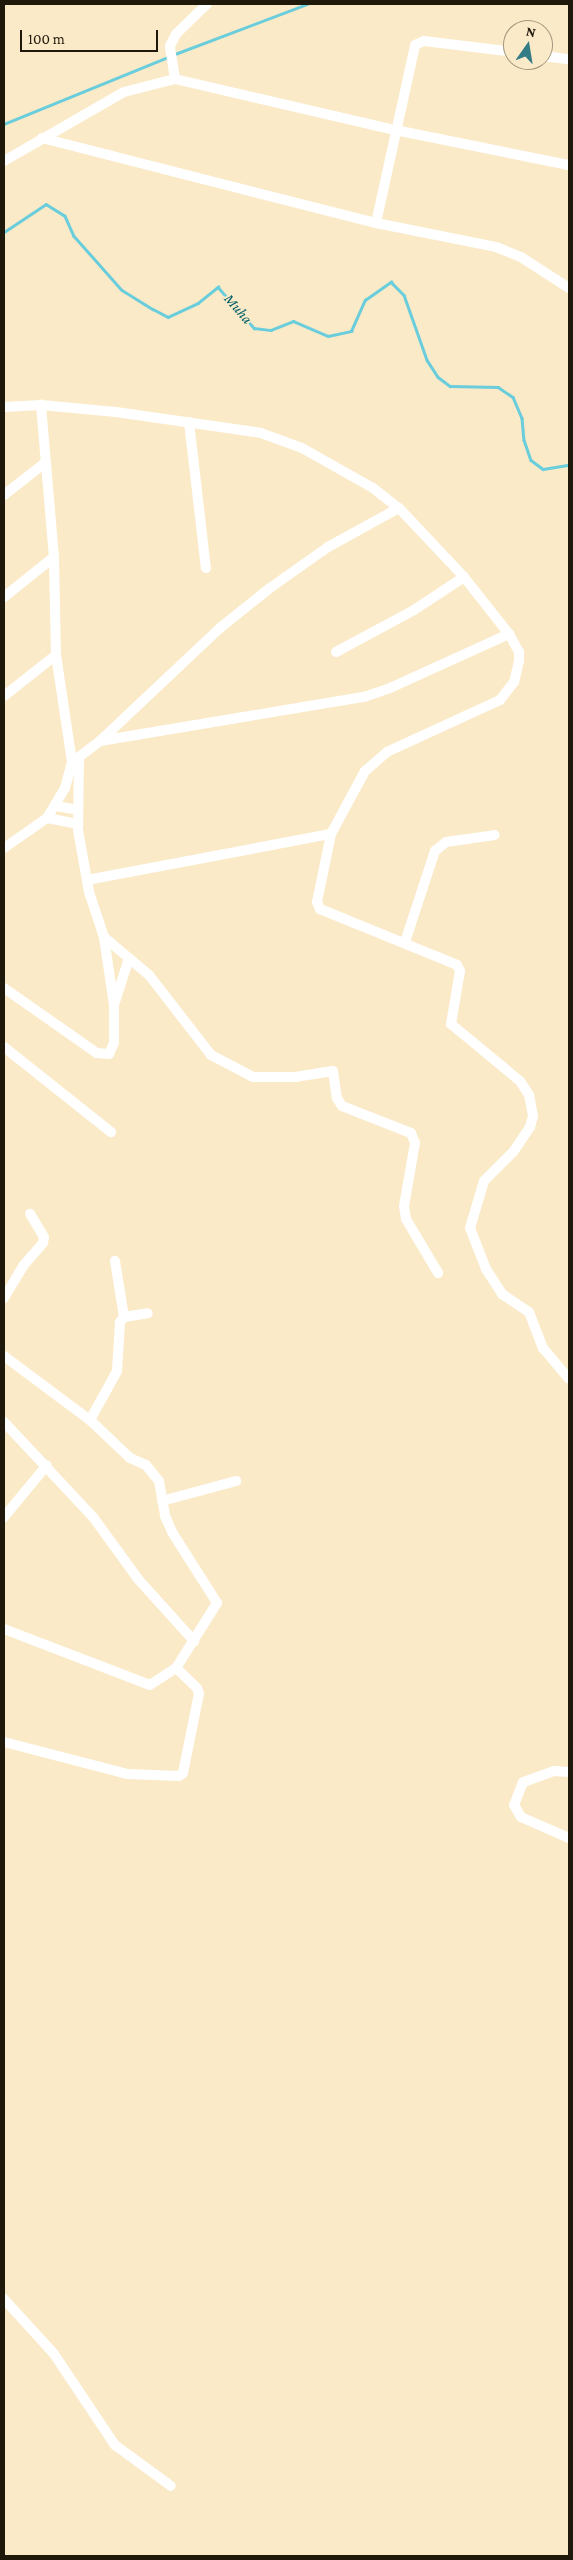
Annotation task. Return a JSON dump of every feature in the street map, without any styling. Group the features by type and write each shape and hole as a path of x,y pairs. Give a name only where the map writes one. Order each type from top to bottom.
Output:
{"street":[{"path":"175,79 170,46 176,34 207,4"},
{"path":"376,223 413,50 419,42 503,51"},
{"path":"553,57 569,59"},
{"path":"4,161 124,92 175,79 396,130 569,165"},
{"path":"42,138 376,223 496,247 521,257 569,288"},
{"path":"4,407 41,405 189,422 261,433 279,439 337,466 398,508 464,577 509,634 518,652 519,661 509,691 490,706 430,731 374,761 331,834 317,906 405,942 459,967 451,1024 520,1081 529,1095 533,1116 530,1127 513,1152 484,1181 470,1228 486,1269 502,1294 529,1312 543,1348 569,1379"},
{"path":"4,988 104,1056 111,1051 114,1043 114,1004 104,937 87,880 78,824 76,759 56,655 54,557 41,405"},
{"path":"189,422 206,568"},
{"path":"4,495 46,462"},
{"path":"4,848 47,818 56,806 76,759 100,741 220,628 270,588 328,546 398,508"},
{"path":"4,597 54,557"},
{"path":"336,652 414,610 464,577"},
{"path":"100,741 364,697 390,688 509,634"},
{"path":"4,696 56,655"},
{"path":"56,806 78,810"},
{"path":"47,818 78,824"},
{"path":"87,880 331,834"},
{"path":"405,942 434,851 446,842 495,835"},
{"path":"104,937 149,975 211,1056 242,1073 259,1078 333,1071 337,1098 342,1106 411,1134 415,1143 404,1206 406,1219 438,1273"},
{"path":"114,1004 129,958"},
{"path":"4,1047 111,1132"},
{"path":"4,1298 23,1266 44,1243 44,1237 30,1214"},
{"path":"115,1261 124,1317"},
{"path":"90,1420 118,1371 120,1322 124,1317 148,1313"},
{"path":"4,1356 90,1420 130,1458 146,1465 159,1481 162,1501 172,1532 217,1603 176,1668 156,1683 142,1684 4,1629"},
{"path":"4,1422 93,1517 138,1579 194,1641"},
{"path":"4,1517 47,1466"},
{"path":"162,1501 236,1481"},
{"path":"4,1742 128,1774 179,1776 183,1773 199,1694 197,1688 176,1668"},
{"path":"569,1772 554,1772 523,1782 514,1805 521,1817 569,1838"},
{"path":"4,2299 54,2354 116,2445 171,2486"}],"waterway":[{"path":"175,54 307,4"},
{"path":"4,124 168,57"},
{"name":"Muha","path":"4,232 46,204 65,216 74,236 122,290 168,317 198,303 218,287 254,328 271,330 293,321 328,336 351,331 365,300 391,282 404,295 427,360 438,377 450,386 498,387 513,397 522,418 524,440 531,460 543,469 569,465"}]}
